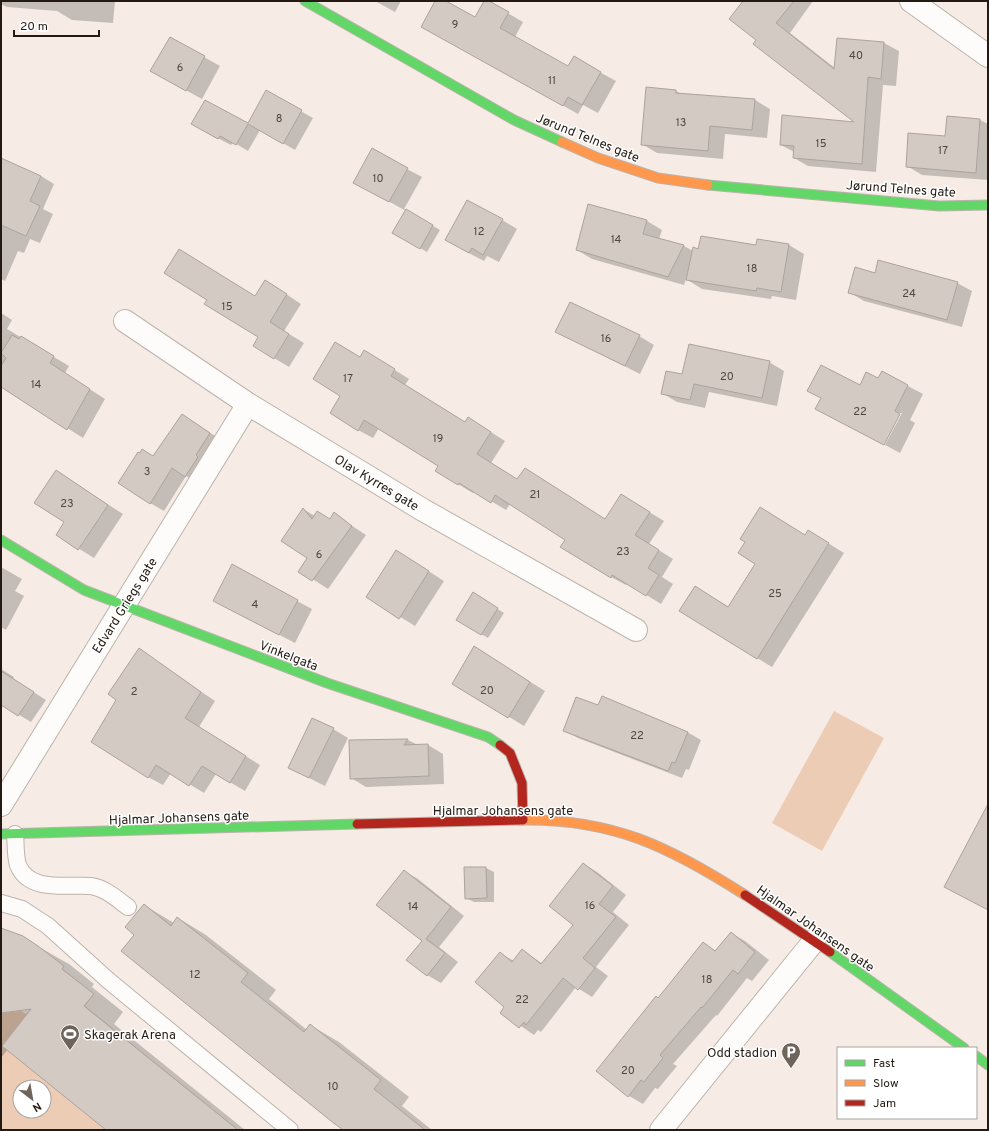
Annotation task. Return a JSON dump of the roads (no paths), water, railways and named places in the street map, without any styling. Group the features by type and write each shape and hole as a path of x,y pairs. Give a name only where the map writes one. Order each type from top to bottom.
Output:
{"street":[{"name":"Jørund Telnes gate","path":"304,1 514,120 598,158 658,178 708,185 939,206 988,205"},
{"path":"911,1 988,56"},
{"name":"Olav Kyrres gate","path":"124,321 248,404 423,510 636,630"},
{"name":"Edvard Griegs gate","path":"1,805 248,404"},
{"name":"Vinkelgata","path":"1,540 84,590 327,683 488,737 510,753 522,783 523,820"},
{"name":"Hjalmar Johansens gate","path":"8,834 523,820 581,824 621,831 671,851 720,878 814,941 963,1047"},
{"path":"661,1130 814,941"},
{"path":"977,1057 988,1065"}],"lane":[{"path":"8,834 18,865 27,877 39,883 52,886 92,886 107,892 128,907"},
{"path":"1,904 22,909 48,926 109,981 290,1130"}],"place":[{"name":"Skagerak Arena","path":"70,1051"},
{"name":"Odd stadion","path":"791,1069"}]}
